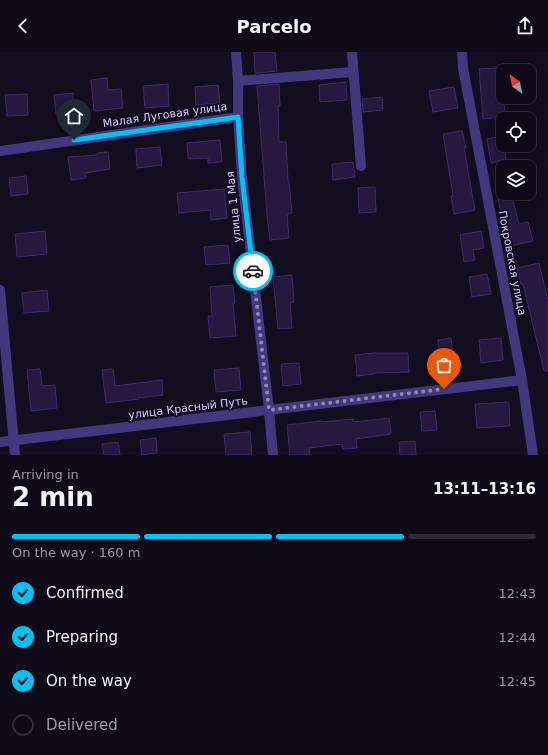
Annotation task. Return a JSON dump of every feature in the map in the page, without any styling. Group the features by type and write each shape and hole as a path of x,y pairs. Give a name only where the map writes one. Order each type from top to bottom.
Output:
{"street":[{"name":"улица 1 Мая","path":"236,52 242,177 273,455"},
{"path":"352,52 361,166"},
{"name":"Покровская улица","path":"462,52 463,68 522,380 533,455"},
{"path":"238,81 353,72"},
{"name":"Малая Луговая улица","path":"0,151 238,117"},
{"path":"0,290 15,455"},
{"name":"улица Красный Путь","path":"0,442 522,380"}],"building":[{"path":"254,52 275,52 277,71 256,73"},
{"path":"496,68 496,104 504,104 505,112 496,112 496,118 483,119 479,69"},
{"path":"107,78 108,90 121,89 123,108 94,111 91,80"},
{"path":"346,82 347,100 320,102 319,85"},
{"path":"168,84 169,106 145,108 143,86"},
{"path":"279,84 279,142 286,142 288,181 292,213 287,214 289,238 270,240 257,86"},
{"path":"218,85 220,103 196,105 195,87"},
{"path":"454,87 458,108 433,112 429,91"},
{"path":"73,93 74,113 56,114 54,95"},
{"path":"27,94 28,115 7,116 5,95"},
{"path":"382,97 383,110 363,112 362,99"},
{"path":"462,131 475,210 454,214 451,196 453,196 443,134"},
{"path":"496,137 496,152 505,152 506,159 496,160 496,162 491,163 487,139"},
{"path":"220,140 222,162 208,163 208,158 188,159 187,143"},
{"path":"160,147 162,165 137,168 136,149"},
{"path":"108,152 110,169 85,173 86,178 71,180 68,157 97,155 97,153"},
{"path":"353,162 355,177 333,180 332,164"},
{"path":"26,176 28,194 11,196 9,178"},
{"path":"375,187 376,212 359,213 358,188"},
{"path":"224,189 227,218 211,220 210,210 179,213 177,193"},
{"path":"498,200 513,200 519,224 528,222 533,241 509,246"},
{"path":"45,231 47,254 17,257 15,234"},
{"path":"481,231 484,248 473,250 475,260 464,262 460,235"},
{"path":"228,245 230,263 206,265 204,247"},
{"path":"539,263 548,301 548,371 544,371 523,284 521,284 517,268"},
{"path":"487,274 491,294 472,297 469,277"},
{"path":"292,275 294,302 290,303 292,328 278,329 273,277"},
{"path":"233,285 236,336 210,338 208,316 212,316 210,287"},
{"path":"47,290 49,311 24,313 22,293"},
{"path":"451,338 454,367 441,368 438,340"},
{"path":"501,338 503,360 481,363 479,340"},
{"path":"373,353 408,353 409,372 374,373 357,376 355,355"},
{"path":"299,363 301,384 283,386 281,364"},
{"path":"239,368 241,390 216,392 214,370"},
{"path":"40,369 42,386 55,385 57,408 31,411 27,370"},
{"path":"113,369 115,386 162,380 163,395 106,403 102,370"},
{"path":"509,402 510,426 477,428 475,404"},
{"path":"435,411 437,430 422,431 420,412"},
{"path":"389,418 391,434 356,439 357,448 343,449 342,444 309,448 310,455 290,455 287,425 353,419 354,422"},
{"path":"250,432 252,454 226,455 224,434"},
{"path":"156,438 157,453 142,455 140,440"},
{"path":"415,441 416,455 400,455 399,442"},
{"path":"118,442 120,455 104,455 102,444"}],"way so far":[{"path":"253,271 269,410 444,389"}],"route":[{"path":"74,140 238,117 242,177 253,271"}]}
